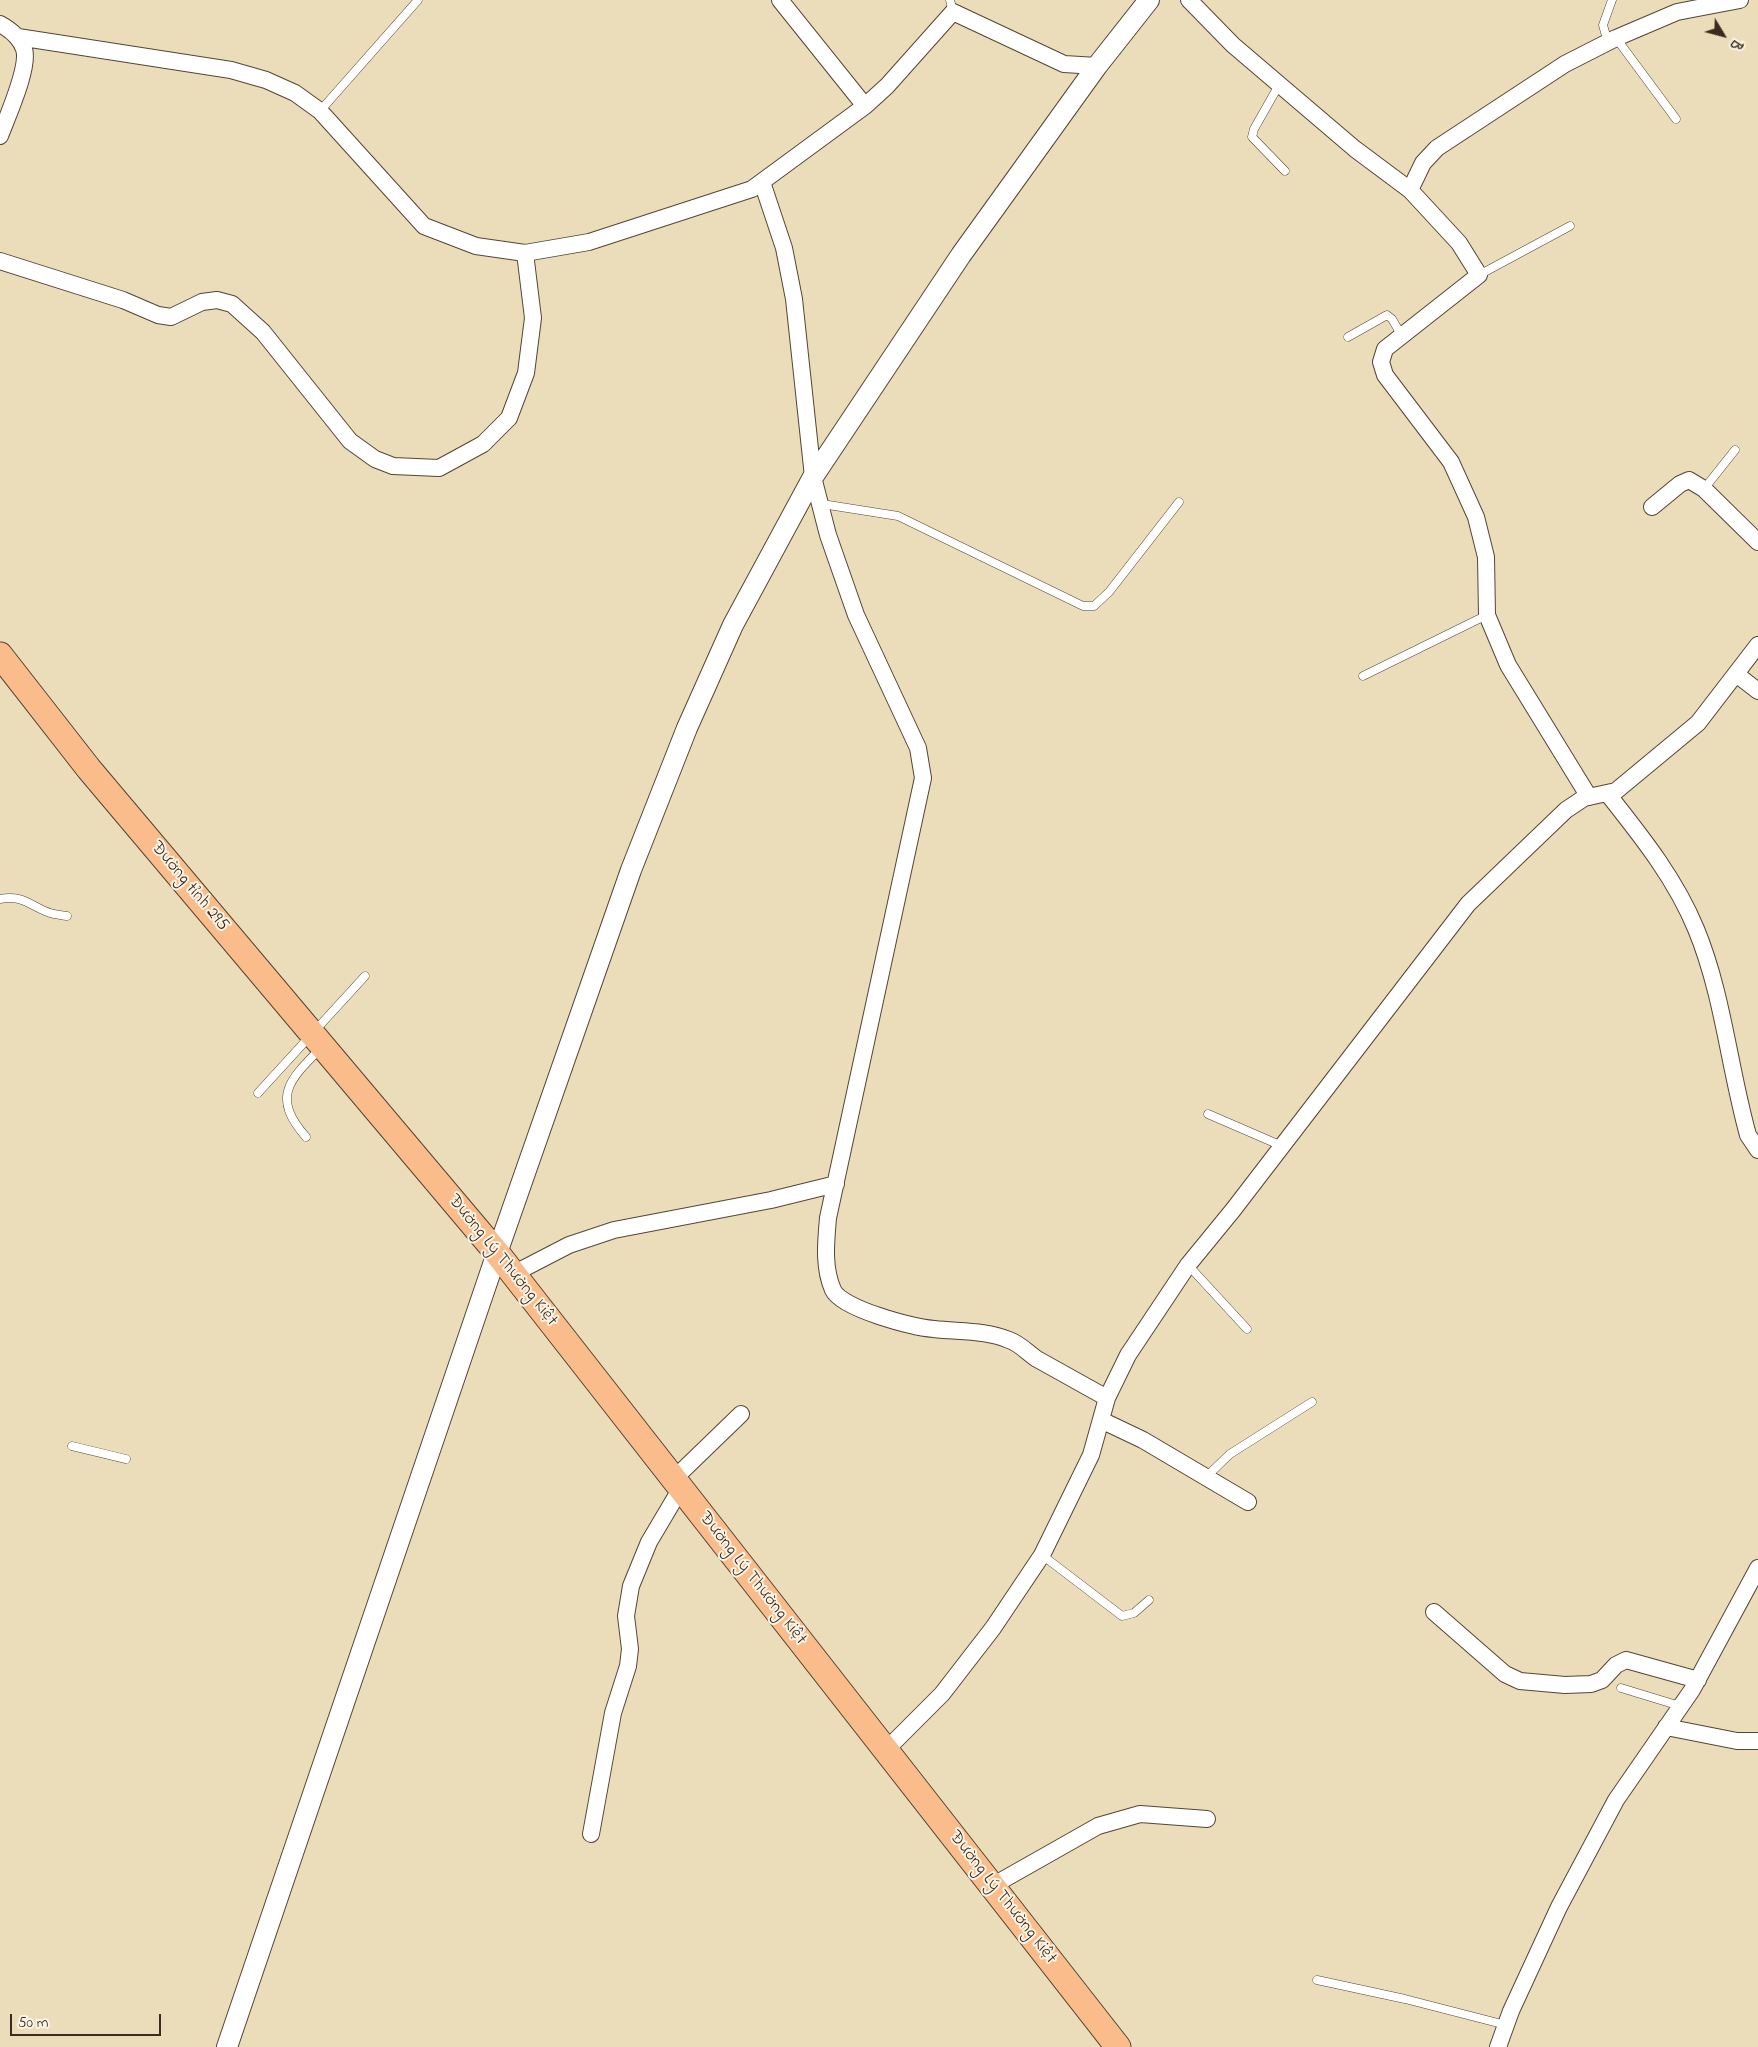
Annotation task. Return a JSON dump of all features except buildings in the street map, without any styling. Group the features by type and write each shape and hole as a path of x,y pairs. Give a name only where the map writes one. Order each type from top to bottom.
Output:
{"main road":[{"name":"Đường tỉnh 295","path":"0,656 89,769 382,1115"},
{"name":"Đường Lý Thường Kiệt","path":"382,1115 497,1253 1118,2047"}],"street":[{"path":"780,0 865,106"},
{"path":"227,2047 497,1253 630,870 684,736 733,625 813,477 961,255 1097,66 1148,0"},
{"path":"1189,0 1233,45 1279,85 1356,149 1410,190 1459,243 1479,275 1385,349 1380,362 1385,375 1451,462 1476,517 1486,558 1486,615 1508,665 1589,797"},
{"path":"1410,190 1423,163 1436,148 1564,64 1612,40 1677,12 1740,0"},
{"path":"0,24 18,37 231,70 266,80 288,90 320,111 424,226 476,246 525,253 589,242 752,189 865,106 886,86 952,6 1064,64 1097,66"},
{"path":"0,136 23,69 24,51 18,37"},
{"path":"762,182 784,248 794,299 813,477 822,504 828,535 856,615 918,748 923,778 828,1218 825,1255 834,1292 846,1303 863,1311 931,1329 982,1333 1010,1340 1036,1358 1107,1398"},
{"path":"0,261 124,300 158,315 172,317 202,302 217,300 232,304 263,332 350,441 375,459 393,466 439,468 483,444 509,418 526,373 533,318 525,253"},
{"path":"1652,507 1680,484 1690,480 1704,488 1758,542"},
{"path":"886,1750 942,1694 993,1628 1042,1555 1092,1454 1107,1398 1128,1355 1188,1265 1468,904 1566,810 1589,797 1616,791 1698,723 1758,645"},
{"path":"1736,674 1758,691"},
{"path":"1607,793 1654,853 1674,885 1696,929 1712,974 1748,1135 1758,1150"},
{"path":"513,1274 569,1245 614,1230 771,1200 836,1184"},
{"path":"591,1834 613,1713 628,1666 630,1649 626,1616 631,1586 649,1542 679,1485 680,1473 742,1414"},
{"path":"1101,1420 1143,1440 1248,1502"},
{"path":"1498,2047 1559,1907 1616,1800 1698,1680 1758,1568"},
{"path":"1434,1612 1505,1674 1520,1681 1565,1685 1591,1684 1602,1680 1616,1665 1626,1660 1698,1680"},
{"path":"1666,1727 1737,1741 1758,1741"},
{"path":"992,1886 1098,1826 1140,1814 1207,1819"}],"lane":[{"path":"320,111 418,0"},
{"path":"1612,0 1602,25 1676,119"},
{"path":"1279,85 1254,129 1252,137 1285,171"},
{"path":"1479,275 1570,226"},
{"path":"1348,337 1387,316 1392,319 1402,336"},
{"path":"1704,488 1735,450"},
{"path":"822,504 898,516 1083,606 1094,606 1109,592 1180,502"},
{"path":"1362,676 1486,615"},
{"path":"0,899 13,897 40,907 49,913 67,916"},
{"path":"306,1137 294,1123 287,1108 285,1097 317,1040 365,976"},
{"path":"258,1093 317,1040"},
{"path":"1208,1114 1282,1146"},
{"path":"1188,1265 1247,1329"},
{"path":"1206,1477 1230,1454 1312,1402"},
{"path":"72,1446 126,1459"},
{"path":"1042,1555 1122,1616 1134,1613 1149,1600"},
{"path":"1621,1688 1680,1706"},
{"path":"1317,1980 1405,1999 1506,2025"}]}
